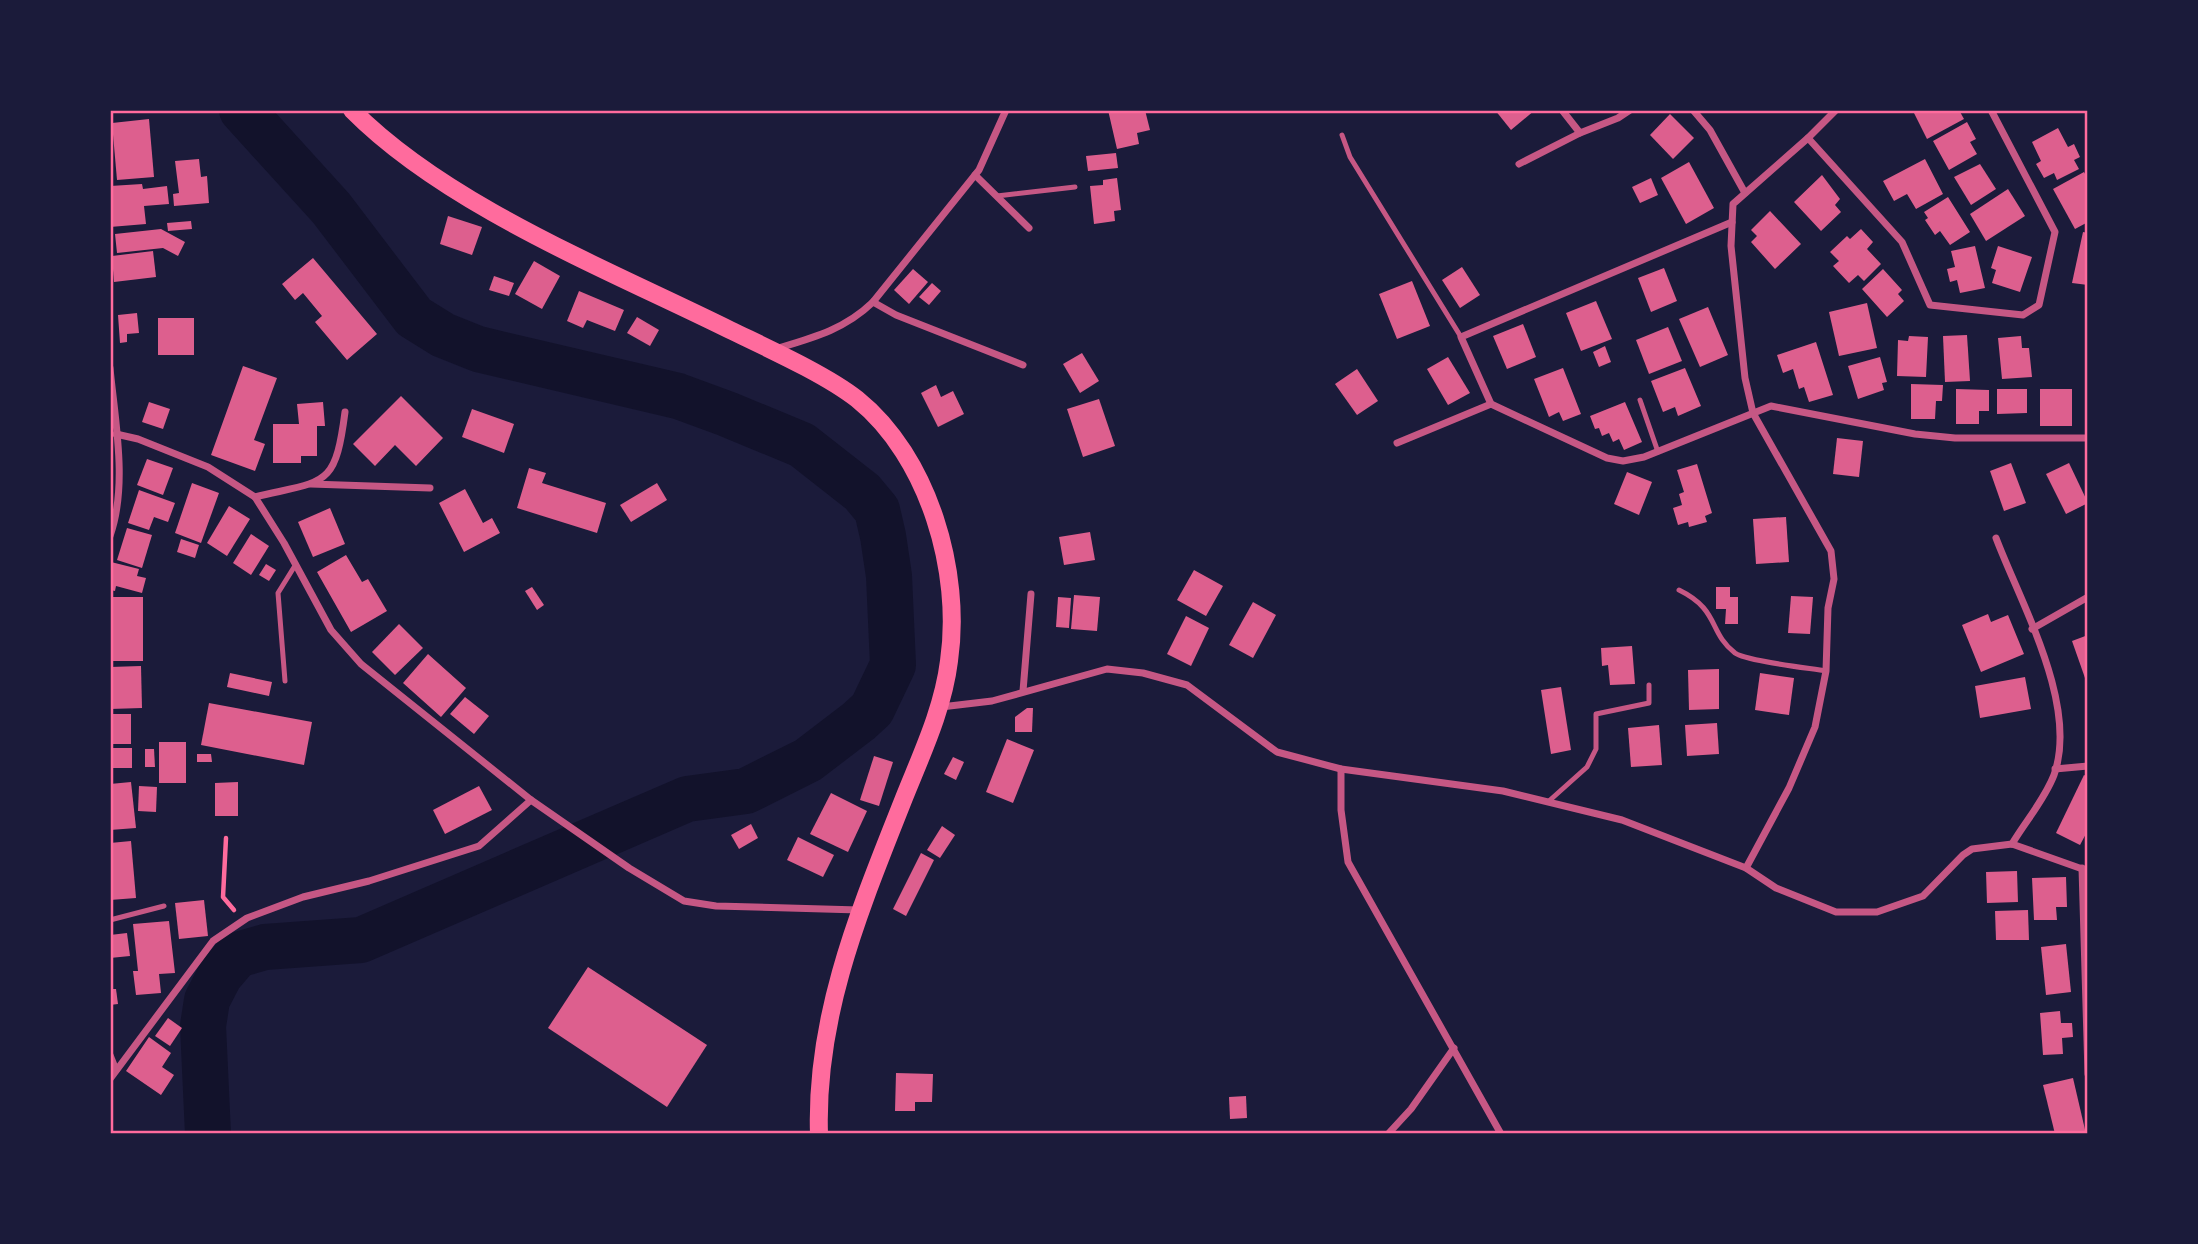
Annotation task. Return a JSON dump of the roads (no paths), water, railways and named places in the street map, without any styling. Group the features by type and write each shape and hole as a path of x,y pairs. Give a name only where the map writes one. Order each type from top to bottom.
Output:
{"highway":[{"path":"352,110 378,137 466,196 560,247 771,350 855,397 893,438 923,492 939,537 951,605 950,660 940,707 840,967 822,1050 817,1100 818,1134"}],"street":[{"path":"771,350 835,331 857,318 873,302 975,175 1006,110"},
{"path":"1562,110 1580,133"},
{"path":"1519,164 1630,110"},
{"path":"1693,110 1710,130 1745,192"},
{"path":"1746,867 1790,789 1815,727 1826,671 1828,608 1834,579 1831,551 1753,413 1745,378 1731,246 1733,205 1836,110"},
{"path":"1808,138 1902,242 1930,305 2023,315 2039,305 2055,232 1991,110"},
{"path":"975,175 1029,228"},
{"path":"1732,222 1461,337 1491,404 1607,458 1623,461 1658,452 1772,406 1915,434 1955,438 2088,438"},
{"path":"873,302 896,315 1023,365"},
{"path":"110,368 118,485 116,521 110,536"},
{"path":"1397,443 1491,404"},
{"path":"255,497 310,484 329,474 337,463 345,412"},
{"path":"116,434 138,439 208,467 255,497 296,564 331,630 361,664 534,802 629,868 684,901 716,906 860,910"},
{"path":"310,484 430,488"},
{"path":"1996,538 2051,678 2059,716 2061,744 2055,769 2012,844"},
{"path":"1023,691 1031,594"},
{"path":"2032,629 2088,597"},
{"path":"940,707 972,705 1107,669 1143,673 1187,685 1278,752 1341,769 1490,789 1622,820 1746,867 1776,888 1836,912 1877,912 1923,896 1972,849 2012,844 2085,870 2088,1074"},
{"path":"2055,769 2088,766"},
{"path":"1341,769 1341,810 1348,862 1501,1134"},
{"path":"110,1079 213,941 243,921 303,897 369,881 479,846 534,802"},
{"path":"1388,1134 1411,1109 1454,1048"},
{"path":"110,1055 116,1070"}],"lane":[{"path":"1342,135 1350,157 1461,337"},
{"path":"997,196 1075,187"},
{"path":"1640,400 1658,452"},
{"path":"285,681 278,593 296,564"},
{"path":"1679,590 1698,599 1710,613 1722,640 1737,655 1826,671"},
{"path":"1549,801 1587,767 1595,749 1596,714 1649,703 1649,685"},
{"path":"110,920 164,906"}],"waterway":[{"path":"208,1134 203,1026 207,1000 220,975 237,955 265,947 361,940 687,799 746,791 808,760 859,721 872,709 893,665 889,576 883,536 877,510 862,492 802,445 727,414 678,396 478,349 443,335 414,317 331,208 242,110"}]}
